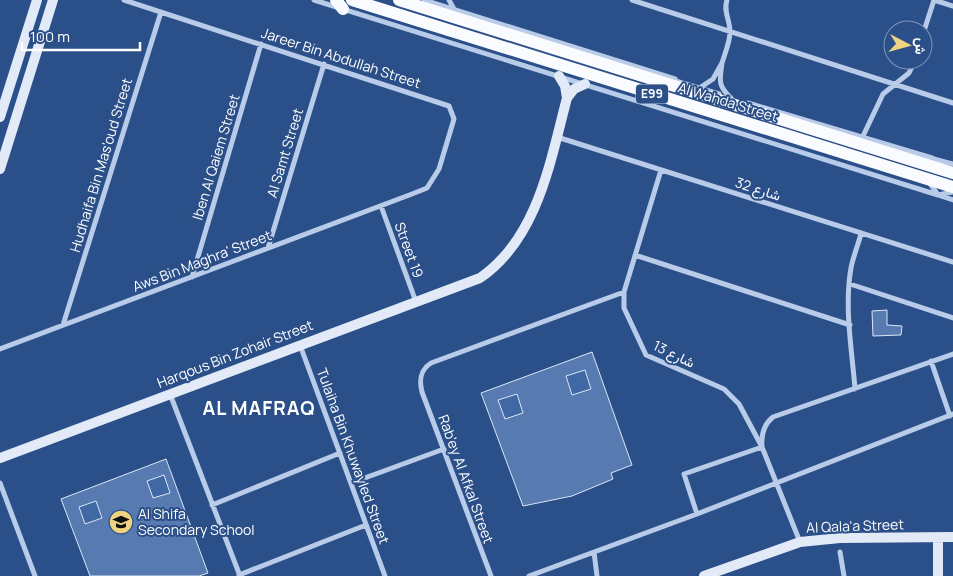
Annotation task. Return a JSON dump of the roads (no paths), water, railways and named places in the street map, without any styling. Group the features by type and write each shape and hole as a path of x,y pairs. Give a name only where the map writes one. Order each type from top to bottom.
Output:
{"main road":[{"name":"Al Wahda Street","path":"399,0 482,22 660,82 953,173"},
{"name":"Al Wahda Street","path":"344,3 953,188"},
{"path":"891,169 882,162 883,157 908,160"}],"street":[{"path":"0,117 37,0"},
{"path":"0,169 52,0"},
{"name":"Jareer Bin Abdullah Street","path":"124,0 443,103 452,108 454,119 439,170 427,188 412,194"},
{"path":"314,0 344,3"},
{"path":"427,0 454,9 482,22 953,164"},
{"path":"449,0 454,9"},
{"path":"632,0 953,103"},
{"path":"697,86 708,83 722,63 728,47 730,32 726,12 727,0"},
{"path":"928,20 934,0 953,6"},
{"name":"Hudhaifa Bin Mas'oud Street","path":"63,325 161,12"},
{"name":"Iben Al Qaiem Street","path":"192,276 261,44"},
{"path":"530,61 559,76 953,200"},
{"path":"722,63 720,83 722,89 731,98"},
{"name":"Al Samt Street","path":"268,248 324,64"},
{"path":"863,136 877,103 883,94 896,85 910,70"},
{"path":"559,76 566,86 567,98"},
{"path":"660,82 674,79"},
{"path":"567,98 574,89 585,84"},
{"name":"Harqous Bin Zohair Street","path":"0,458 299,344 480,278 498,266 521,238 531,218 557,137 567,98"},
{"path":"748,102 764,115"},
{"name":"شارع 32","path":"557,137 953,262"},
{"path":"908,160 932,158"},
{"name":"شارع 13","path":"661,170 624,292 624,308 646,355 724,390 735,398 762,447 800,542"},
{"path":"927,180 938,195"},
{"path":"938,195 953,192"},
{"name":"Aws Bin Maghra' Street","path":"0,349 412,194"},
{"name":"Street 19","path":"381,206 416,302"},
{"path":"855,389 850,325 850,284 851,268 861,234"},
{"path":"635,255 850,325"},
{"path":"850,284 953,318"},
{"name":"Rab'ey Al Afkal Street","path":"491,575 422,392 421,373 430,362 624,292"},
{"name":"Tulaiha Bin Khuwayled Street","path":"299,344 385,576"},
{"path":"697,514 684,474 762,447 764,429 772,417 855,389 931,360 953,354"},
{"path":"529,576 778,484 951,415 931,360"},
{"path":"170,394 240,576 366,525"},
{"path":"350,483 444,449"},
{"path":"212,505 340,453"},
{"path":"0,483 35,576"},
{"name":"Al Qala'a Street","path":"704,576 800,542 845,537 953,537"},
{"path":"938,538 938,576"},
{"path":"594,552 598,576"},
{"path":"840,552 844,576"}],"place":[{"name":"Al Shifa Secondary School","path":"121,522"}],"district":[{"name":"AL MAFRAQ","path":"259,408"}]}
